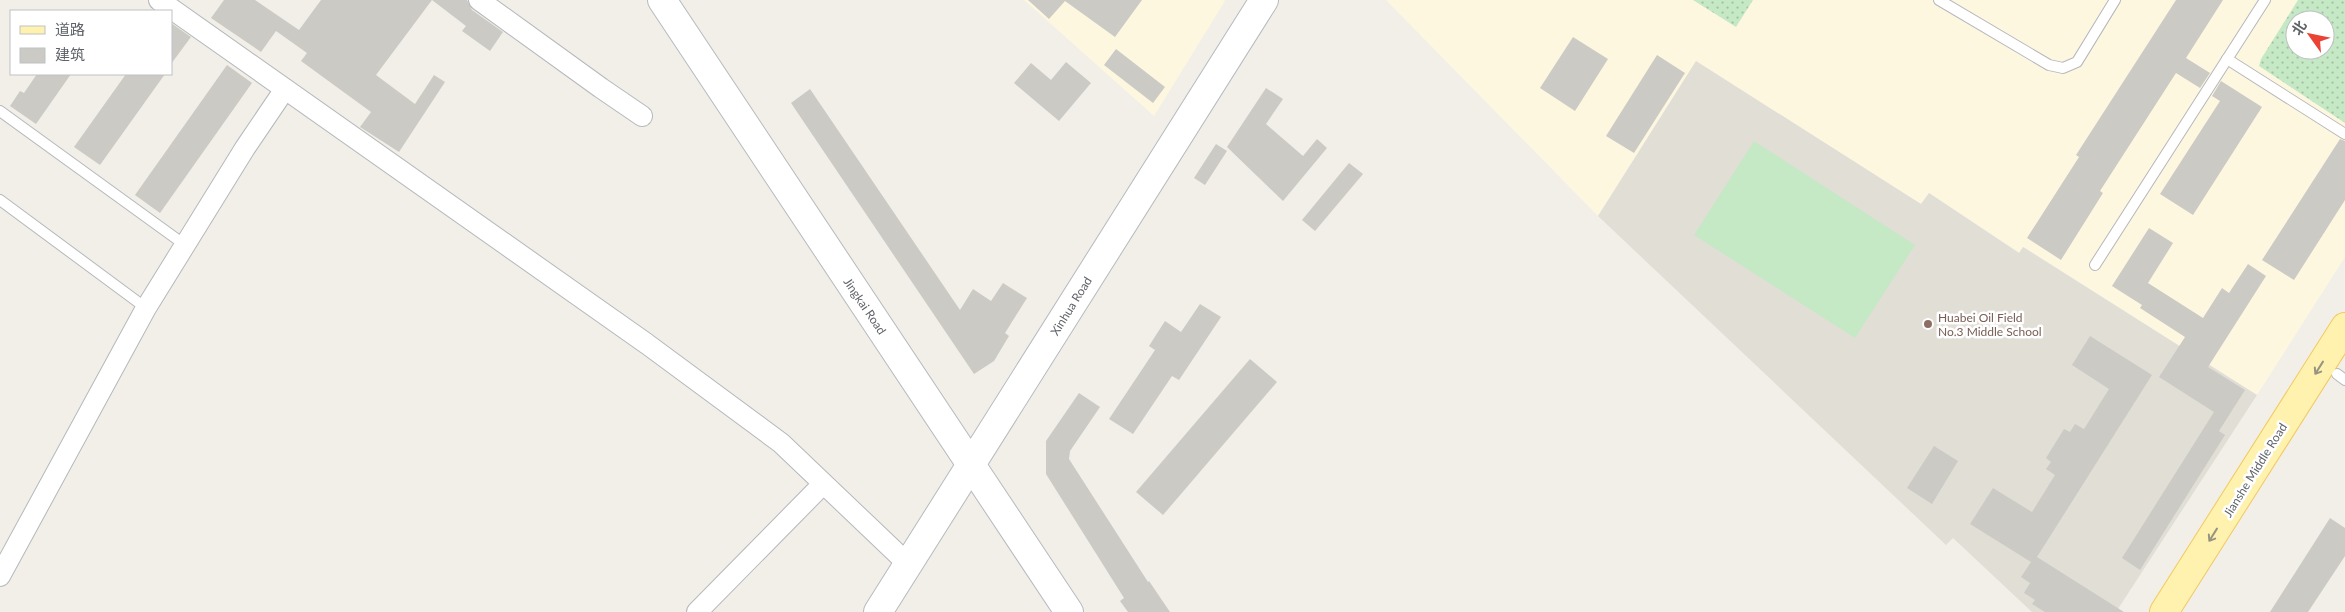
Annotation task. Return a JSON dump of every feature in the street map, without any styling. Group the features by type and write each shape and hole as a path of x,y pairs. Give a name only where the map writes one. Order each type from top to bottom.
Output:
{"main road":[{"name":"Jingkai Road","path":"662,0 1069,612"},
{"name":"Xinhua Road","path":"878,612 1264,0"},
{"name":"Jianshe Middle Road","path":"2164,612 2345,327"},
{"name":"Jianshe Middle Road","path":"2186,612 2342,372"}],"street":[{"path":"159,0 647,344 780,443 908,564"},
{"path":"479,0 600,88 642,116"},
{"path":"0,576 146,308 245,148 285,89"},
{"path":"696,612 823,484"}],"lane":[{"path":"1939,0 2050,66 2063,68 2077,62 2115,0"},
{"path":"2095,265 2265,0"},
{"path":"2227,59 2345,134"},
{"path":"0,111 185,244"},
{"path":"0,200 146,308"}],"shaded area":[{"path":"1024,0 1224,0 1225,1 1154,116"},
{"path":"1386,0 2345,0 2345,257 2257,395 2024,247 2020,253 1929,193 1921,204 1696,61 1598,216"},
{"name":"Huabei Oil Field No.3 Middle School","path":"1696,61 1921,204 1929,193 2019,253 2023,247 2257,395 2116,612 2032,612 1953,538 1946,545 1598,216"}],"green space":[{"path":"1693,0 1753,0 1736,27"},
{"path":"2298,0 2345,0 2345,123 2259,66 2261,59 2285,21 2285,60 2335,60 2335,10 2292,10"},
{"path":"1754,141 1915,245 1855,338 1694,235"}],"building":[{"path":"224,0 255,0 299,30 321,0 432,0 376,75 415,104 434,75 445,82 399,152 360,127 371,112 301,61 307,53 276,31 261,52 211,18"},
{"path":"432,0 467,0 472,10 503,32 490,51 462,31 466,26"},
{"path":"1028,0 1142,0 1115,37 1065,1 1049,19"},
{"path":"2176,0 2223,0 2186,58 2210,73 2200,88 2176,73 2100,191 2103,193 2061,260 2027,238 2079,157 2076,155"},
{"path":"172,24 191,37 172,63"},
{"path":"1573,37 1608,59 1575,111 1540,88"},
{"path":"1116,49 1165,87 1153,103 1104,65"},
{"path":"1657,55 1685,73 1634,153 1606,136"},
{"path":"1066,62 1091,83 1059,121 1014,83 1031,63 1051,80"},
{"path":"227,65 252,83 160,213 135,195"},
{"path":"36,75 70,75 36,124 10,106 20,91 24,93"},
{"path":"125,75 164,75 100,165 74,147"},
{"path":"2221,81 2262,107 2193,215 2160,194 2220,101 2212,96"},
{"path":"1266,88 1283,99 1266,124 1303,156 1317,139 1327,148 1283,201 1227,147"},
{"path":"810,89 960,310 973,289 991,301 1003,283 1027,298 1005,333 1009,336 994,361 974,374 791,103"},
{"path":"2340,139 2345,141 2345,200 2294,280 2262,260"},
{"path":"1216,144 1227,151 1205,185 1194,178"},
{"path":"1349,163 1363,174 1315,231 1302,220"},
{"path":"2149,228 2173,243 2148,283 2203,318 2222,288 2229,293 2248,264 2266,276 2208,367 2245,390 2219,431 2225,435 2140,570 2122,558 2214,412 2159,377 2185,337 2140,308 2142,305 2112,286"},
{"path":"1200,304 1221,317 1179,380 1172,376 1133,434 1109,419 1155,350 1149,346 1165,321 1181,332"},
{"path":"2090,336 2152,375 2037,557 2124,612 2045,612 2032,604 2035,600 2024,593 2030,583 2021,577 2031,562 1970,524 1993,488 2032,512 2055,475 2046,469 2051,462 2046,458 2064,429 2070,432 2075,424 2084,429 2109,389 2072,365"},
{"path":"1250,359 1277,382 1163,515 1136,492"},
{"path":"1079,393 1100,407 1070,451 1069,459 1148,582 1170,612 1128,612 1120,601 1124,598 1046,474 1046,441"},
{"path":"1934,446 1958,461 1932,504 1907,488"},
{"path":"2330,518 2345,528 2345,556 2308,612 2270,612"}],"place":[{"name":"Huabei Oil Field No.3 Middle School","path":"1928,324"}]}
